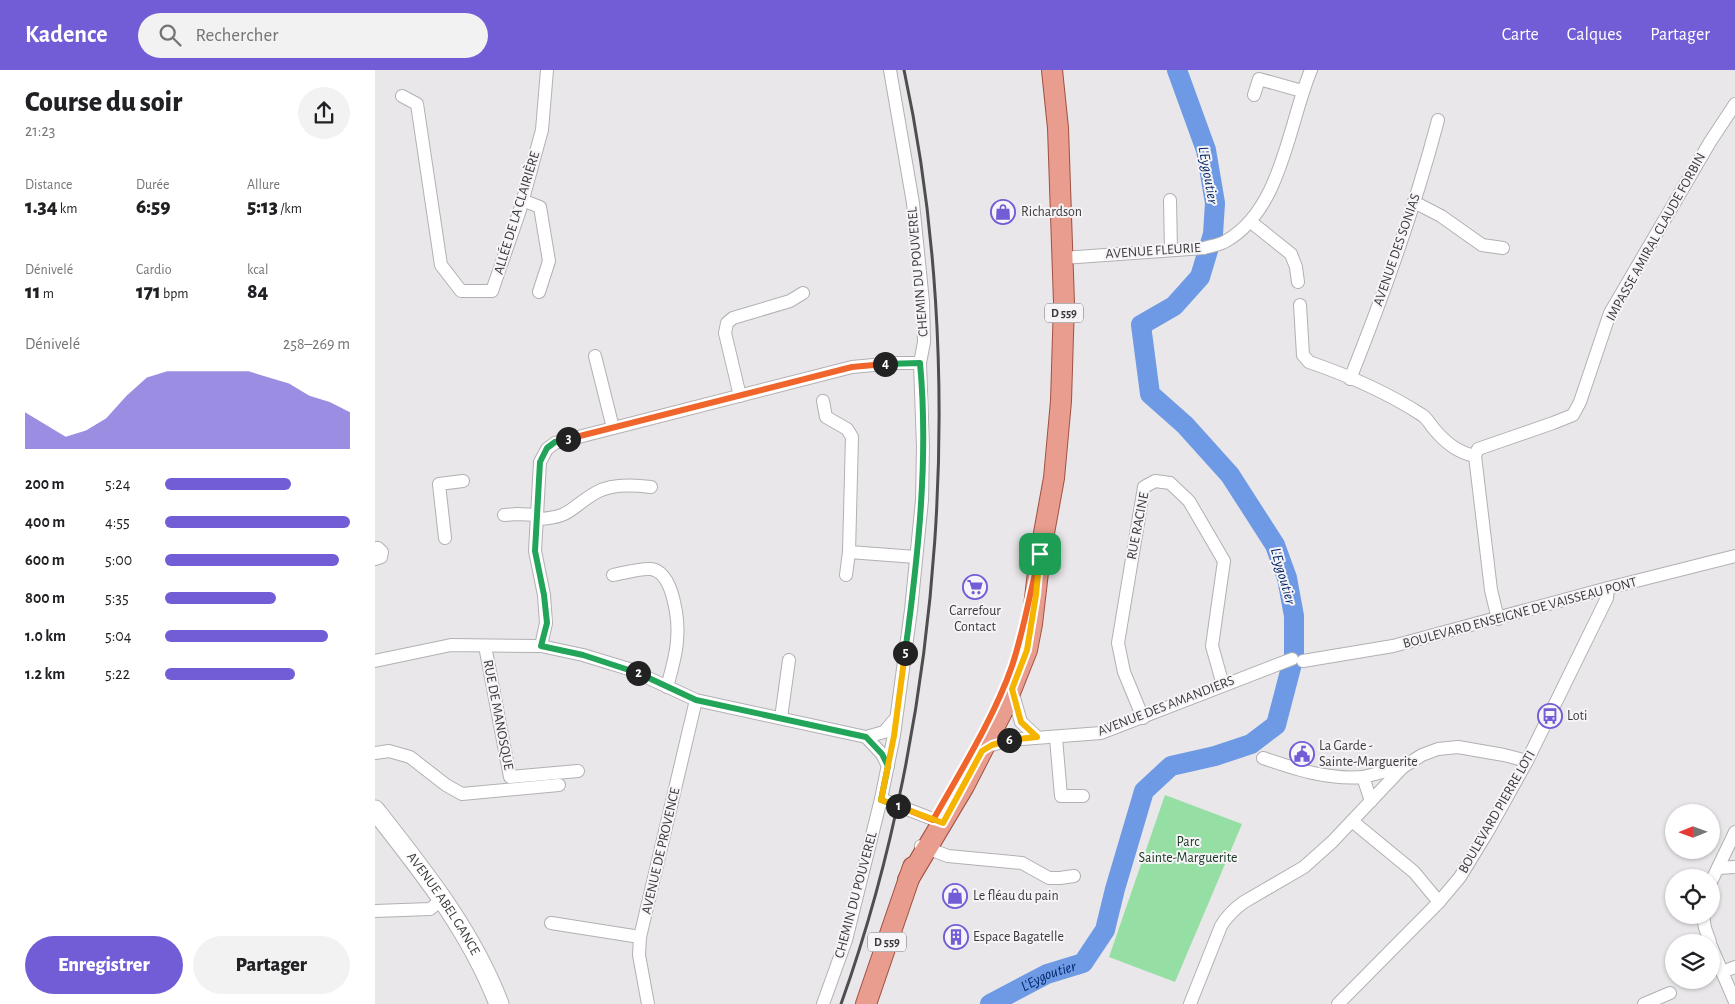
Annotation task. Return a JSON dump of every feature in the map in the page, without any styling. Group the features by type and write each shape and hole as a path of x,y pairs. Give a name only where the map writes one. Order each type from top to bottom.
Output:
{"main road":[{"name":"D 559","path":"938,821 982,751 1002,713 1011,668 1018,647 1040,554 1054,478 1058,439 1064,311 1058,128 1052,70"},
{"name":"D 559","path":"866,1004 908,880 938,821 1002,713"},
{"name":"AVENUE ABEL GANCE","path":"376,814 443,899 460,924 477,955 499,1004"}],"street":[{"name":"ALLÉE DE LA CLAIRIÈRE","path":"402,96 417,104 441,265 461,291 492,291 523,200 542,130 547,70"},
{"name":"CHEMIN DU POUVEREL","path":"823,1004 846,940 888,766 911,610 922,500 923,447 920,363 924,342 923,302 908,171 890,70"},
{"name":"AVENUE FLEURIE","path":"1063,258 1204,248 1225,242 1251,222 1267,200 1302,91 1311,70"},
{"path":"1254,95 1259,79 1302,91"},
{"name":"IMPASSE AMIRAL CLAUDE FORBIN","path":"1475,456 1478,449 1553,423 1573,414 1580,402 1610,314 1709,142 1735,104"},
{"name":"AVENUE DES SONIAS","path":"1351,379 1414,202 1439,120"},
{"path":"523,200 540,207 549,261 539,292"},
{"path":"1170,200 1171,250"},
{"path":"1414,202 1441,216 1482,245 1503,248"},
{"path":"1251,222 1291,254 1299,282"},
{"path":"740,396 725,333 727,322 733,318 790,301 803,293"},
{"path":"1300,305 1303,355 1309,362 1403,403 1424,416 1444,441 1461,453 1475,456 1491,590 1498,619"},
{"path":"595,356 613,428"},
{"path":"541,646 547,623 544,595 535,551 540,462 547,448 555,442 852,367 920,363"},
{"path":"823,401 826,417 847,429 852,437 849,552 846,575"},
{"path":"445,538 439,484 463,481"},
{"name":"RUE RACINE","path":"1143,718 1124,672 1117,643 1144,487 1155,481 1170,483 1189,502 1224,561 1212,646 1223,685"},
{"path":"503,516 517,514 537,517 563,516 598,491 630,484 651,487"},
{"path":"375,548 382,552 381,557 375,559"},
{"path":"849,552 916,557"},
{"name":"BOULEVARD ENSEIGNE DE VAISSEAU PONT","path":"1297,660 1393,646 1735,556"},
{"path":"613,575 651,569 661,573 669,583 676,614 677,640 667,686"},
{"name":"BOULEVARD PIERRE LOTI","path":"1338,1004 1439,902 1460,877 1488,832 1527,761 1607,598 1608,588"},
{"path":"375,661 451,645 541,646 583,655 629,669 696,700 866,737 884,732 896,718"},
{"name":"RUE DE MANOSQUE","path":"485,646 510,778 578,771"},
{"path":"781,718 789,660"},
{"name":"AVENUE DES AMANDIERS","path":"1002,713 1037,737 1056,738 1101,733 1223,685 1297,660"},
{"name":"AVENUE DE PROVENCE","path":"648,1004 639,955 640,937 696,700"},
{"path":"1002,713 1021,722 1037,737"},
{"path":"866,737 882,754 888,766"},
{"path":"1056,738 1061,796 1083,796"},
{"path":"1190,1004 1221,926 1226,918 1244,902 1304,866 1332,842 1403,767 1422,755 1458,747 1504,754 1527,761"},
{"path":"375,753 389,752 410,757 446,785 462,794 559,785"},
{"path":"1263,758 1296,770 1344,779 1363,777 1403,767"},
{"path":"1363,777 1371,801"},
{"path":"881,800 938,821"},
{"path":"1352,821 1414,872 1439,902"},
{"path":"1735,832 1717,868 1735,867"},
{"path":"924,847 948,856 1022,863 1049,878 1074,876"},
{"path":"375,911 430,909 443,899"},
{"path":"551,923 640,937"},
{"path":"1720,967 1735,1002"},
{"path":"1722,972 1735,967"},
{"path":"1644,1004 1670,993"}],"green space":[{"name":"Parc Sainte-Marguerite","path":"1165,795 1242,824 1175,982 1109,957"}],"waterway":[{"name":"L'Eygoutier","path":"990,1004 1047,974 1083,963 1105,930 1144,791 1171,766 1215,756 1251,744 1276,725 1294,656 1294,616 1287,578 1275,545 1230,475 1185,425 1150,394 1141,325 1174,306 1200,277 1213,234 1215,203 1206,150 1177,70"}],"railway":[{"path":"841,1004 876,894 903,779 923,661 935,541 939,420 935,301 924,183 904,70"}],"place":[{"name":"Richardson","path":"1003,212"},
{"name":"Carrefour Contact","path":"975,587"},
{"name":"Loti","path":"1550,716"},
{"name":"La Garde - Sainte-Marguerite","path":"1302,754"},
{"name":"Le fléau du pain","path":"955,896"},
{"name":"Espace Bagatelle","path":"956,937"}],"route":[{"path":"1040,554 1018,647 1011,668 981,734 933,820 881,800 888,766 882,754 866,737 696,700 629,669 583,655 541,646 547,623 544,595 535,551 540,462 547,448 555,442 852,367 920,363 923,447 922,500 911,610 894,736 881,800 923,816 933,820 943,823 982,751 992,745 1008,740 1037,737 1029,732 1021,722 1012,689 1027,650 1036,595 1040,554"}]}
